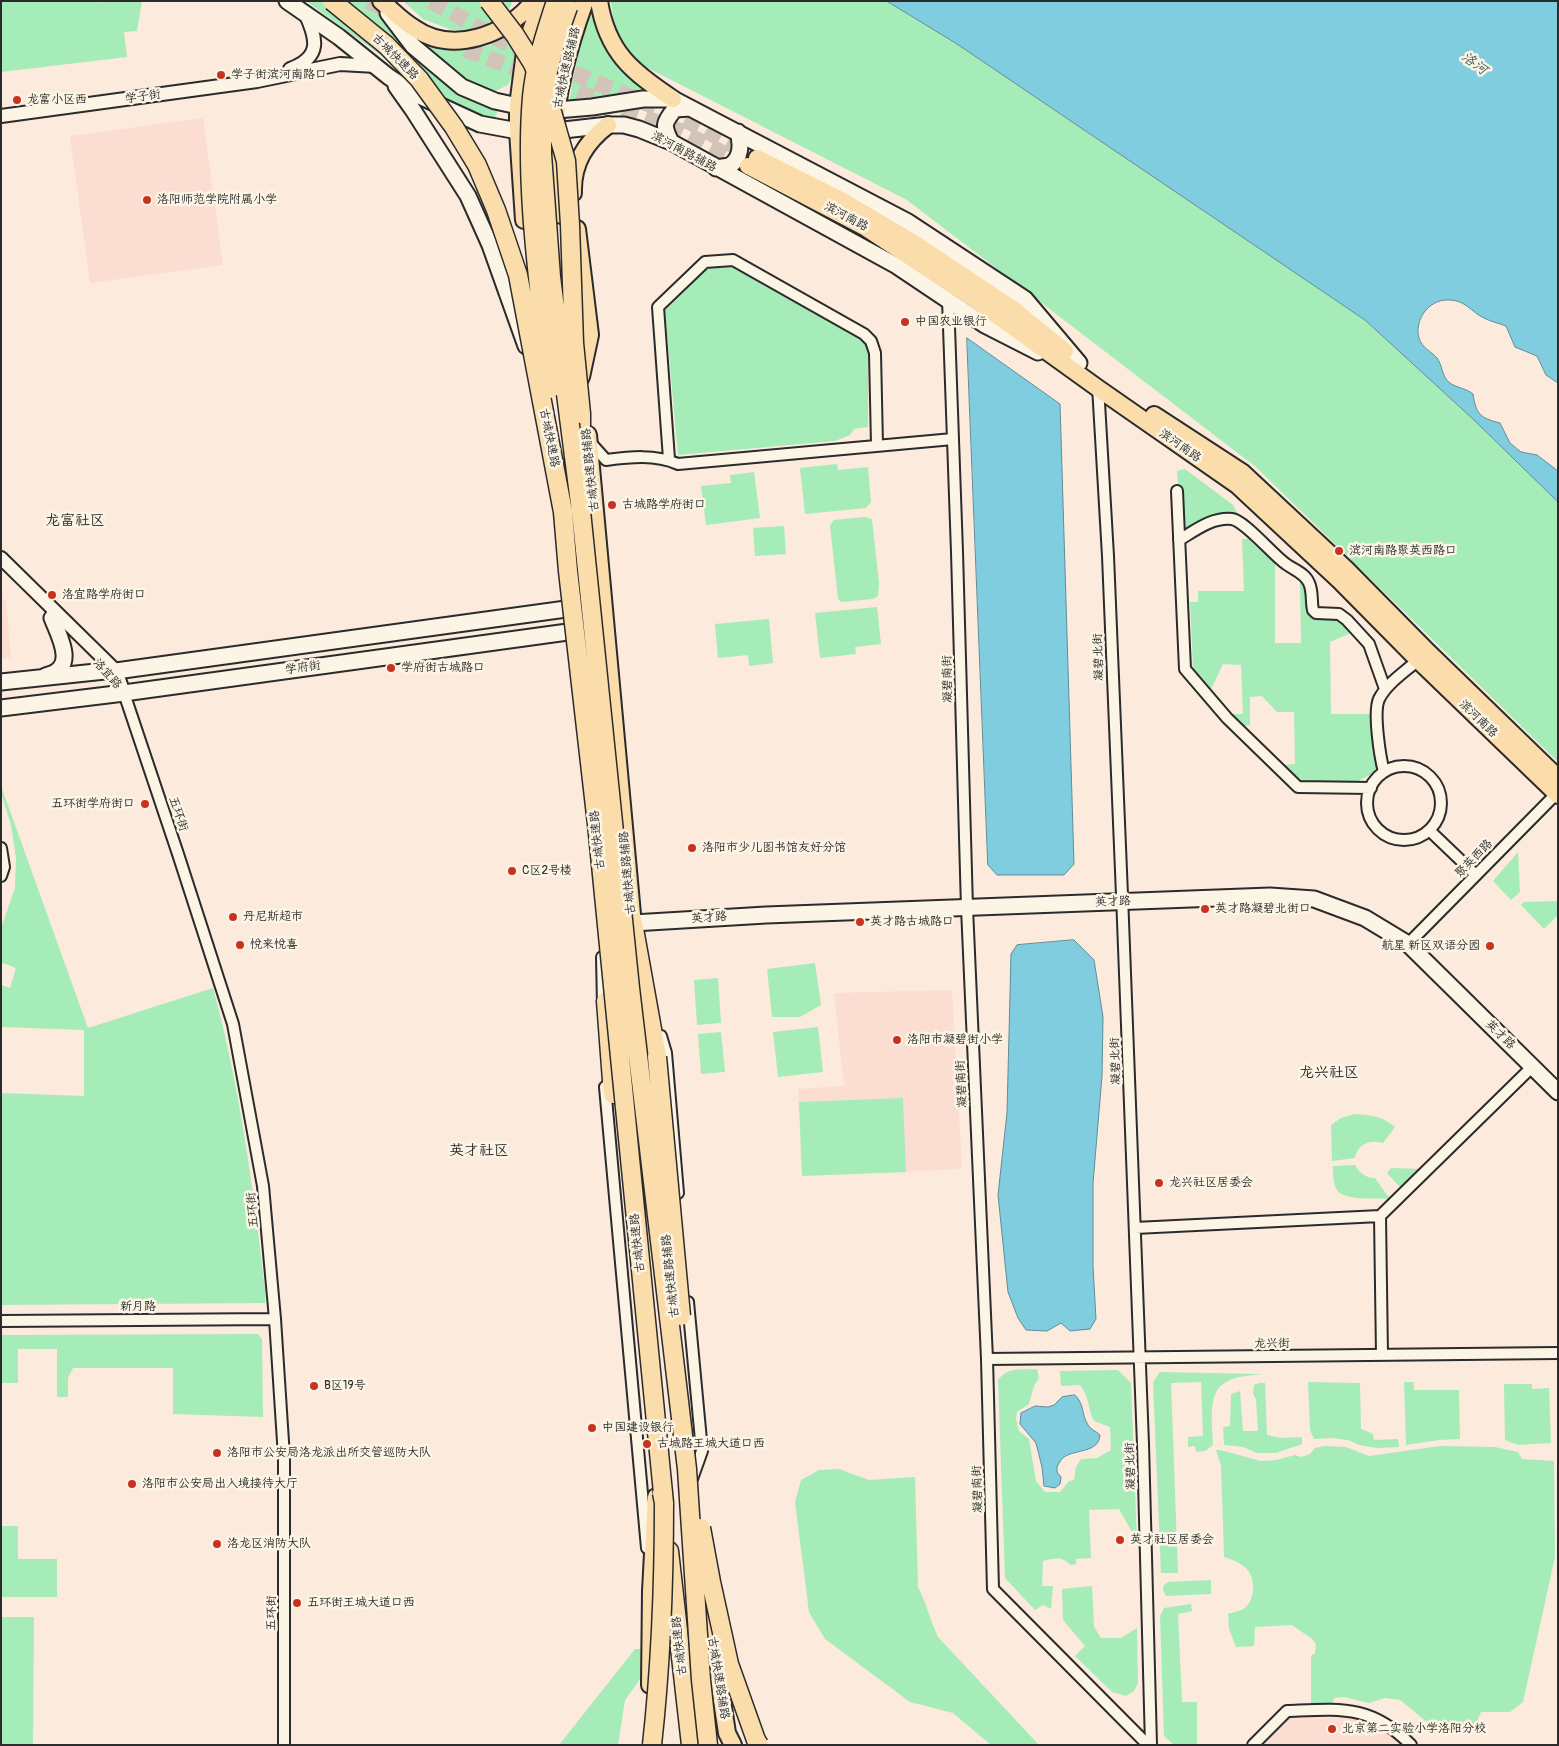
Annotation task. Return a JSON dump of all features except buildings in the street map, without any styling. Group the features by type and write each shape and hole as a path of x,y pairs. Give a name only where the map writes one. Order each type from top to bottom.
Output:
{"highway":[{"name":"古城快速路","path":"332,1 386,45 418,79 454,128 477,165 496,210 518,275 563,512 597,824 664,1503 691,1745"},
{"name":"古城快速路","path":"489,1 515,34 533,64 552,112 566,161 574,343 581,414 581,511 630,988 690,1474 701,1680 708,1745"},
{"path":"563,512 535,237 530,161 532,96 542,44 570,3"},
{"path":"570,3 548,70 542,117 542,154 551,277 581,511"},
{"path":"632,919 657,1058 686,1372 690,1474 729,1664 759,1745"},
{"path":"602,934 613,1094 645,1391 664,1503 664,1602 652,1745"},
{"path":"701,1680 724,1742"}],"main road":[{"name":"滨河南路辅路","path":"287,1 340,37 389,77 415,94 480,124 518,131 555,132 608,125 624,125 671,142 897,266 984,325 1074,365"},
{"path":"380,1 414,29 433,38 463,41 482,38 516,20 534,1"},
{"path":"380,1 413,46 462,87 495,101 518,106 557,110 592,107 643,98 673,98"},
{"path":"542,1 526,44 518,106 518,131 525,235 531,265 542,389 602,934 644,1357 656,1501 651,1591 650,1680 645,1745"},
{"path":"599,1 601,17 611,41 626,62 642,78 690,108 908,222 1025,299 1074,365"},
{"name":"古城快速路辅路","path":"570,3 572,36 557,110 555,132 560,200 588,440 632,919 690,1474 724,1742"},
{"path":"389,77 413,110 468,196 490,245 542,389"},
{"path":"671,142 664,129 666,119 675,109 690,108"},
{"path":"581,377 590,335 572,190 577,163 584,149 594,136 608,125"},
{"path":"716,168 728,166 738,156 741,143 738,132"},
{"name":"滨河南路","path":"752,162 843,201 917,244 1013,309 1074,365 1098,384 1237,485 1340,581 1418,660 1557,790"},
{"name":"滨河南路","path":"1098,384 1243,473 1346,569 1427,651 1557,790"},
{"name":"学府街","path":"1,682 111,671 566,609 603,602"},
{"path":"34,678 51,674 59,669 64,662 62,640 52,618"},
{"name":"学府街","path":"1,708 605,627"},
{"name":"英才路","path":"602,934 632,919 1122,899 1270,896 1314,899 1365,918 1410,942 1558,1084"},
{"name":"英才路","path":"1410,942 1558,1092"},
{"path":"647,1725 659,1745"}],"street":[{"path":"284,72 297,66 310,56 315,44 314,32 305,14"},
{"path":"284,72 340,64 376,66"},
{"name":"学子街","path":"1,115 256,78 284,72"},
{"path":"669,460 658,307 705,262 733,260 864,334 871,340 875,353 877,446"},
{"name":"凝碧南街","path":"948,299 967,906 987,1359 993,1589 1149,1745"},
{"name":"凝碧北街","path":"1098,384 1108,556 1140,1358 1149,1745"},
{"path":"588,440 606,460 642,456 669,460 678,464 953,439"},
{"path":"1177,491 1185,669 1227,718 1298,786 1371,788"},
{"path":"1179,540 1209,522 1222,519 1235,520 1245,526 1275,554 1305,576 1310,584 1313,610 1316,613 1339,614 1369,644 1385,689"},
{"name":"洛宜路","path":"1,558 111,671 124,693"},
{"name":"洛宜路","path":"1,568 52,618 111,671"},
{"path":"1384,772 1377,714 1378,700 1385,689 1418,660"},
{"name":"五环街","path":"124,693 232,1024 263,1186 275,1319 284,1457 284,1745"},
{"path":"1396,767 1410,767 1423,772 1433,781 1439,793 1440,806 1437,820 1429,830 1417,838 1404,840 1391,838 1379,831 1371,820 1367,807 1368,794 1371,788 1374,781 1384,772 1396,767"},
{"name":"聚英西路","path":"1410,942 1557,790"},
{"path":"1429,830 1476,875"},
{"path":"1,848 4,867 1,876"},
{"path":"1135,1228 1380,1216 1533,1066"},
{"path":"1380,1216 1382,1355"},
{"name":"新月路","path":"1,1321 275,1319"},
{"name":"龙兴街","path":"987,1359 1558,1353"},
{"path":"1253,1745 1287,1711 1329,1709 1349,1710 1365,1714 1396,1730 1411,1745"}],"shaded area":[{"name":"洛阳师范学院附属小学","path":"203,118 223,265 90,283 70,136"},
{"path":"1,597 6,601 11,657 1,659"},
{"name":"洛阳市凝碧街小学","path":"952,990 962,1169 802,1176 798,1089 844,1086 834,993"},
{"name":"北京第二实验小学洛阳分校","path":"1293,1713 1346,1713 1373,1720 1407,1745 1260,1745 1278,1725"}],"green space":[{"path":"1,1 95,1 98,3 99,1 142,1 137,31 124,32 127,57 1,72"},
{"path":"306,1 368,1 422,61 497,108 495,117 489,118 441,99"},
{"path":"403,1 513,1 507,14 472,30 452,30 423,19"},
{"path":"593,1 596,28 608,54 625,74 655,92 633,91 569,102 584,24"},
{"path":"611,1 887,1 957,44 1365,320 1474,420 1558,502 1558,762 1256,467 907,200 640,64 615,32"},
{"path":"520,27 514,74 508,85 491,93 456,73 407,30 446,47 476,48 491,45"},
{"path":"731,267 865,342 868,353 868,427 854,429 850,435 835,441 678,455 665,311 707,268"},
{"path":"837,464 838,470 868,467 871,502 866,508 805,514 800,468"},
{"path":"1185,469 1233,505 1237,513 1184,529 1181,525 1177,471"},
{"path":"754,472 760,518 706,525 701,486 731,483 730,475"},
{"path":"865,517 872,519 879,583 878,596 873,599 841,602 838,599 830,525 834,520"},
{"path":"784,526 786,554 755,556 753,528"},
{"path":"1242,539 1248,539 1275,563 1275,643 1301,643 1300,582 1307,585 1310,612 1335,617 1351,633 1330,642 1331,714 1372,714 1378,771 1356,782 1302,781 1284,765 1295,764 1294,712 1277,712 1262,696 1250,697 1250,725 1244,726 1231,714 1243,714 1241,665 1223,664 1211,689 1193,668 1190,602 1198,602 1198,591 1244,591"},
{"path":"877,607 881,644 855,647 856,654 820,658 815,613"},
{"path":"769,619 773,663 749,666 748,655 718,658 715,624"},
{"path":"1,786 88,1028 213,988 231,1062 245,1137 265,1289 265,1303 1,1305 1,1093 84,1096 84,1030 1,1027 1,985 10,988 16,968 3,963 1,967 1,928 15,888 16,858 11,825 1,793"},
{"path":"1518,852 1520,892 1511,900 1493,881"},
{"path":"1558,901 1558,915 1544,929 1521,905 1524,902"},
{"path":"815,963 821,1005 800,1017 772,1017 767,969"},
{"path":"718,978 721,1023 697,1025 694,980"},
{"path":"818,1027 823,1072 778,1077 773,1032"},
{"path":"721,1032 725,1072 701,1074 698,1034"},
{"path":"903,1098 906,1172 802,1176 799,1102"},
{"path":"1354,1114 1376,1117 1385,1120 1395,1127 1383,1143 1369,1142 1358,1149 1355,1158 1332,1161 1331,1125 1341,1118"},
{"path":"1355,1165 1363,1174 1375,1178 1390,1199 1369,1199 1341,1194 1337,1190 1334,1181 1333,1166"},
{"path":"1391,1168 1420,1169 1401,1188 1387,1173"},
{"path":"258,1334 262,1339 263,1417 173,1414 173,1368 73,1368 68,1378 68,1397 57,1397 57,1349 18,1349 18,1383 1,1383 1,1335"},
{"path":"1037,1369 1039,1378 1034,1386 1029,1404 1017,1412 1016,1419 1019,1431 1029,1439 1036,1481 1045,1492 1060,1492 1069,1481 1074,1480 1076,1467 1081,1459 1097,1458 1111,1450 1110,1427 1094,1421 1080,1385 1061,1386 1060,1371 1118,1370 1131,1383 1137,1541 1119,1509 1089,1510 1091,1558 1076,1559 1076,1564 1071,1565 1058,1558 1043,1561 1042,1586 1053,1586 1051,1609 1043,1605 1035,1610 1005,1578 998,1380 1011,1371"},
{"path":"1160,1372 1261,1374 1234,1378 1220,1387 1213,1401 1213,1445 1205,1451 1196,1452 1195,1446 1188,1447 1188,1437 1203,1436 1201,1382 1171,1383 1178,1573 1161,1573 1153,1382"},
{"path":"1308,1382 1360,1383 1361,1429 1373,1434 1374,1440 1398,1439 1399,1447 1377,1448 1359,1445 1348,1440 1314,1439 1310,1430"},
{"path":"1404,1382 1414,1382 1414,1390 1459,1390 1460,1439 1406,1445"},
{"path":"1265,1383 1267,1435 1281,1438 1302,1437 1302,1444 1276,1453 1257,1453 1243,1447 1224,1445 1223,1427 1230,1426 1231,1394 1240,1391 1243,1431 1258,1431 1256,1399 1253,1394 1254,1385"},
{"path":"1504,1384 1532,1384 1532,1389 1549,1388 1551,1443 1518,1445 1505,1440"},
{"path":"1324,1446 1346,1447 1369,1456 1440,1446 1495,1447 1518,1452 1522,1459 1554,1461 1555,1557 1523,1702 1510,1712 1481,1712 1475,1726 1449,1727 1428,1723 1400,1700 1385,1698 1369,1703 1344,1697 1334,1698 1332,1705 1315,1706 1311,1703 1311,1656 1315,1653 1316,1644 1308,1636 1292,1625 1255,1627 1254,1646 1236,1647 1229,1629 1228,1614 1242,1610 1248,1605 1252,1595 1253,1581 1245,1567 1224,1557 1221,1466 1216,1450 1261,1461 1276,1460 1295,1455 1301,1457 1310,1454 1315,1448"},
{"path":"839,1469 869,1480 915,1477 918,1587 938,1637 1039,1745 991,1745 953,1713 910,1702 825,1639 809,1612 795,1502 801,1480 819,1470"},
{"path":"1,1526 18,1526 18,1559 57,1559 57,1597 1,1597"},
{"path":"1211,1580 1211,1594 1166,1596 1163,1590 1164,1585 1168,1582"},
{"path":"1092,1586 1094,1627 1101,1638 1121,1638 1137,1628 1138,1683 1134,1691 1126,1696 1112,1692 1075,1656 1085,1646 1063,1620 1062,1589"},
{"path":"1191,1604 1192,1611 1178,1614 1182,1702 1197,1702 1197,1745 1174,1745 1164,1736 1160,1616 1164,1608"},
{"path":"1,1617 34,1617 33,1745 1,1745"},
{"path":"635,1649 642,1649 644,1667 641,1678 625,1700 618,1745 559,1745"}],"water":[{"name":"洛河","path":"887,1 1558,1 1558,383 1546,375 1537,356 1515,347 1506,326 1489,321 1459,302 1453,300 1440,301 1428,308 1421,319 1418,331 1420,341 1437,358 1445,377 1455,386 1473,394 1478,411 1483,417 1500,423 1510,443 1521,452 1537,455 1558,471 1558,502 1474,420 1365,320 957,44"},
{"path":"967,338 1060,404 1074,864 1064,875 997,875 988,865"},
{"path":"1074,940 1094,960 1103,1017 1102,1076 1093,1183 1093,1267 1096,1319 1090,1329 1070,1331 1061,1323 1047,1331 1026,1330 1018,1318 1008,1292 998,1195 1007,1113 1011,954 1017,945"},
{"path":"1075,1395 1080,1402 1088,1425 1100,1435 1099,1441 1091,1448 1069,1454 1063,1458 1057,1467 1057,1472 1061,1477 1060,1484 1055,1488 1044,1486 1042,1467 1036,1443 1020,1424 1021,1413 1035,1406 1048,1407 1054,1405 1062,1397"}],"tunnel":[{"path":"368,1 393,13"},
{"path":"431,1 530,54"},
{"path":"444,39 467,50 680,131 748,166"},
{"path":"552,64 684,119 757,158"}],"place":[{"name":"学子街滨河南路口","path":"221,75"},
{"name":"龙富小区西","path":"17,100"},
{"name":"洛阳师范学院附属小学","path":"147,200"},
{"name":"中国农业银行","path":"905,322"},
{"name":"古城路学府街口","path":"612,505"},
{"name":"滨河南路聚英西路口","path":"1339,551"},
{"name":"洛宜路学府街口","path":"52,595"},
{"name":"学府街古城路口","path":"391,668"},
{"name":"五环街学府街口","path":"145,804"},
{"name":"洛阳市少儿图书馆友好分馆","path":"692,848"},
{"name":"C区2号楼","path":"512,871"},
{"name":"英才路凝碧北街口","path":"1205,909"},
{"name":"丹尼斯超市","path":"233,917"},
{"name":"英才路古城路口","path":"860,922"},
{"name":"悦来悦喜","path":"240,945"},
{"name":"航星 新区双语分园","path":"1490,946"},
{"name":"洛阳市凝碧街小学","path":"897,1040"},
{"name":"龙兴社区居委会","path":"1159,1183"},
{"name":"B区19号","path":"314,1386"},
{"name":"中国建设银行","path":"592,1428"},
{"name":"古城路王城大道口西","path":"647,1444"},
{"name":"洛阳市公安局洛龙派出所交管巡防大队","path":"217,1453"},
{"name":"洛阳市公安局出入境接待大厅","path":"132,1484"},
{"name":"英才社区居委会","path":"1120,1540"},
{"name":"洛龙区消防大队","path":"217,1544"},
{"name":"五环街王城大道口西","path":"297,1603"},
{"name":"北京第二实验小学洛阳分校","path":"1332,1729"}],"district":[{"name":"龙富社区","path":"75,521"},
{"name":"龙兴社区","path":"1329,1073"},
{"name":"英才社区","path":"479,1151"}]}
